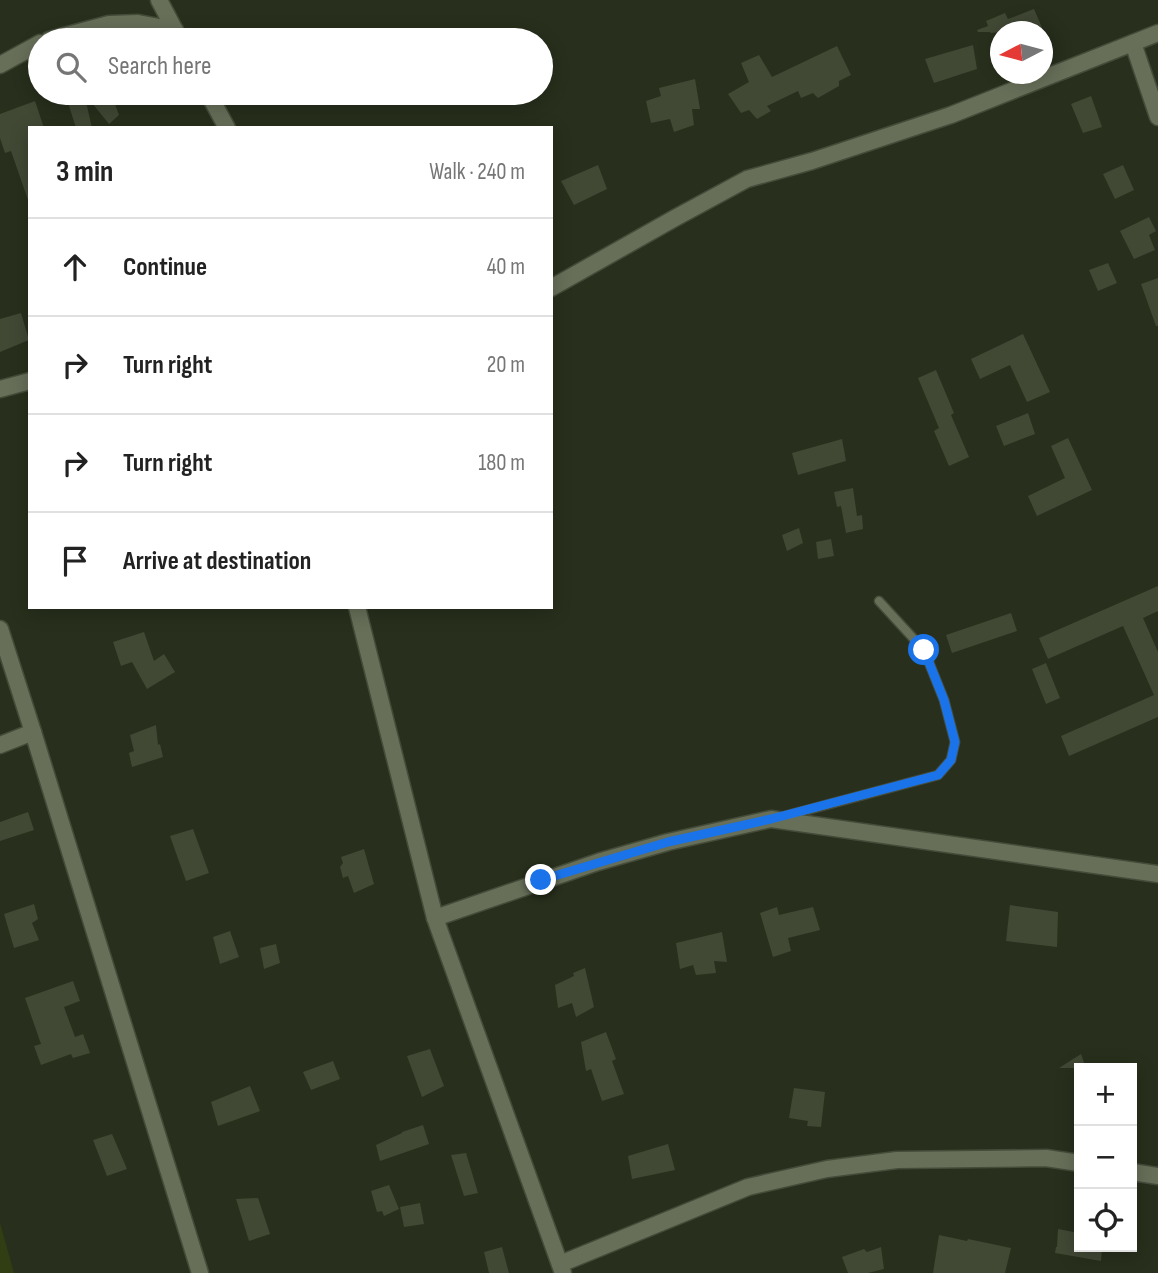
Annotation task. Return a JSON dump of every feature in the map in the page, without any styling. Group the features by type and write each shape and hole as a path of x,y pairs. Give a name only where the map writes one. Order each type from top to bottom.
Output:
{"street":[{"path":"159,0 174,28"},
{"path":"94,28 109,24 138,23 155,28"},
{"path":"553,287 747,179 812,161 951,115 1158,33"},
{"path":"1133,43 1158,117"},
{"path":"0,65 28,50"},
{"path":"215,105 226,126"},
{"path":"0,389 28,382"},
{"path":"358,609 435,918 562,1268 748,1187 827,1169 897,1160 1046,1158 1074,1162"},
{"path":"0,629 200,1273"},
{"path":"0,745 33,732"},
{"path":"435,918 598,862 668,842 771,819 1158,874"},
{"path":"1137,1173 1158,1176"}],"lane":[{"path":"771,819 938,775 951,760 955,742 944,700 924,650 879,601"}],"green space":[{"path":"0,1223 14,1273 0,1273"}],"building":[{"path":"1034,9 1039,21 990,21 990,32 977,30 988,26 986,21 1005,13 1008,19"},
{"path":"973,45 977,69 934,83 925,59"},
{"path":"837,46 851,75 839,81 839,86 818,98 813,93 801,98 798,91 767,106 771,111 757,119 749,110 741,113 728,94 749,82 741,63 759,55 772,77"},
{"path":"695,79 700,109 692,109 694,125 674,132 670,119 651,123 646,101 661,96 659,88"},
{"path":"1091,96 1102,127 1083,133 1071,104"},
{"path":"28,104 36,105 43,126 28,126 28,200 11,151 5,153 0,138 0,114"},
{"path":"69,105 87,105 92,126 75,126"},
{"path":"94,105 115,105 119,115 109,124"},
{"path":"598,165 607,189 574,205 561,181"},
{"path":"1123,165 1134,190 1115,199 1103,174"},
{"path":"1149,217 1156,231 1149,235 1155,250 1134,259 1120,231"},
{"path":"1108,263 1117,283 1098,291 1089,270"},
{"path":"1158,278 1158,326 1156,326 1141,284"},
{"path":"21,313 28,340 0,352 0,319"},
{"path":"1023,334 1050,392 1027,402 1010,365 980,379 971,359"},
{"path":"936,370 969,457 949,466 934,431 939,428 918,378"},
{"path":"1028,413 1035,434 1004,446 996,426"},
{"path":"1068,438 1092,490 1037,516 1028,496 1065,478 1051,446"},
{"path":"842,439 846,461 798,475 792,453"},
{"path":"853,488 857,516 862,515 863,529 846,533 841,506 837,507 834,492"},
{"path":"799,528 803,543 787,551 782,535"},
{"path":"831,539 834,556 818,559 816,542"},
{"path":"1158,586 1158,611 1143,618 1158,652 1158,717 1069,756 1061,736 1154,695 1123,626 1048,659 1039,638"},
{"path":"1011,613 1017,631 952,653 946,635"},
{"path":"144,632 154,661 164,654 175,672 147,689 132,662 121,666 113,642"},
{"path":"1046,663 1060,698 1046,704 1032,669"},
{"path":"156,725 158,745 160,744 163,757 132,767 129,753 134,751 130,735"},
{"path":"28,812 34,830 0,841 0,822"},
{"path":"193,829 209,873 186,881 170,836"},
{"path":"364,849 374,884 354,893 348,876 343,878 341,857"},
{"path":"34,904 38,919 32,923 39,940 14,948 4,914"},
{"path":"1010,905 1058,912 1057,947 1006,941"},
{"path":"777,907 779,915 813,907 820,930 788,938 791,951 773,957 760,913"},
{"path":"230,931 239,957 220,964 213,937"},
{"path":"722,932 727,962 714,961 716,973 696,975 693,965 680,969 676,943"},
{"path":"276,944 280,963 264,969 260,948"},
{"path":"585,968 594,1007 576,1017 572,1003 558,1008 555,985"},
{"path":"73,981 80,1001 64,1007 75,1037 83,1034 90,1053 73,1058 71,1054 41,1065 34,1046 41,1044 25,998"},
{"path":"606,1032 616,1059 612,1061 624,1094 602,1101 591,1069 586,1071 581,1042"},
{"path":"430,1049 444,1086 422,1097 407,1056"},
{"path":"1081,1054 1084,1063 1074,1063 1074,1068 1059,1068"},
{"path":"333,1061 340,1079 311,1090 303,1072"},
{"path":"250,1086 260,1111 218,1126 211,1102"},
{"path":"794,1088 825,1092 821,1127 807,1126 808,1121 789,1118"},
{"path":"423,1125 429,1144 380,1161 376,1145"},
{"path":"112,1134 127,1169 107,1176 93,1140"},
{"path":"668,1144 675,1170 632,1179 628,1156"},
{"path":"466,1153 478,1193 464,1196 451,1155"},
{"path":"389,1185 399,1209 384,1216 382,1211 377,1212 371,1191"},
{"path":"258,1198 270,1234 249,1241 236,1199"},
{"path":"420,1203 424,1224 404,1227 400,1207"},
{"path":"1058,1229 1074,1232 1074,1252 1102,1252 1101,1261 1055,1253"},
{"path":"939,1235 1011,1248 1005,1273 933,1273"},
{"path":"502,1247 509,1273 489,1273 484,1252"},
{"path":"881,1247 884,1269 868,1273 848,1273 842,1257 864,1249 867,1252"}],"route":[{"path":"541,880 668,842 771,819 938,775 951,760 955,742 944,700 924,650"}]}
